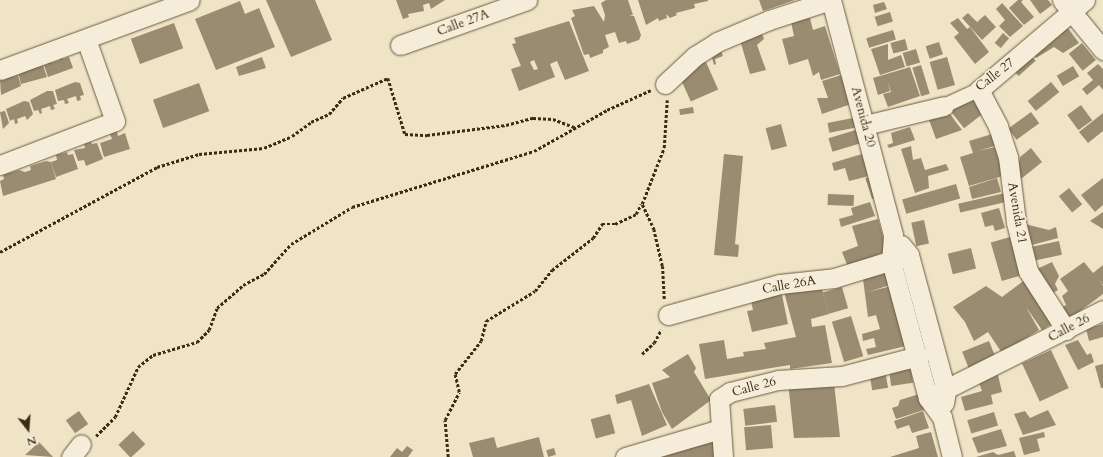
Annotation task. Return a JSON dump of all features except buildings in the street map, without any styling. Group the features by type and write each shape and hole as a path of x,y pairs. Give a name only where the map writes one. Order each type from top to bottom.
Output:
{"street":[{"path":"0,70 190,0"},
{"name":"Calle 27A","path":"400,45 527,0"},
{"path":"666,84 695,56 717,42 769,20 831,0"},
{"name":"Avenida 20","path":"831,0 893,235 891,261 918,356 928,398 942,417 952,457"},
{"path":"1073,4 1103,50"},
{"name":"Calle 27","path":"865,125 944,106 979,90 1073,4"},
{"path":"0,165 115,121 86,39"},
{"name":"Avenida 21","path":"979,90 998,126 1008,157 1016,222 1028,271 1066,330"},
{"name":"Avenida 20","path":"893,235 909,255 946,391 942,417"},
{"name":"Calle 26A","path":"668,315 780,284 834,278 909,255"},
{"name":"Calle 26","path":"928,398 946,391 1103,310"},
{"name":"Calle 26","path":"720,429 719,399 730,392 778,380 842,376 918,356"},
{"path":"625,457 720,429 723,457"}],"path":[{"path":"0,252 157,167 199,154 264,148 292,136 311,122 329,114 343,98 388,78 405,134 427,135 506,125 533,118 553,119 577,128"},
{"path":"76,451 101,433 115,417 138,367 153,355 197,342 209,330 217,308 243,285 264,274 291,244 352,207 534,151 607,110 666,84 664,148 642,204 636,214 615,224 602,224 593,238 552,270 535,291 486,321 481,341 455,374 459,392 445,420 448,457"},
{"path":"642,204 654,230 668,315 654,343 642,354"}]}
